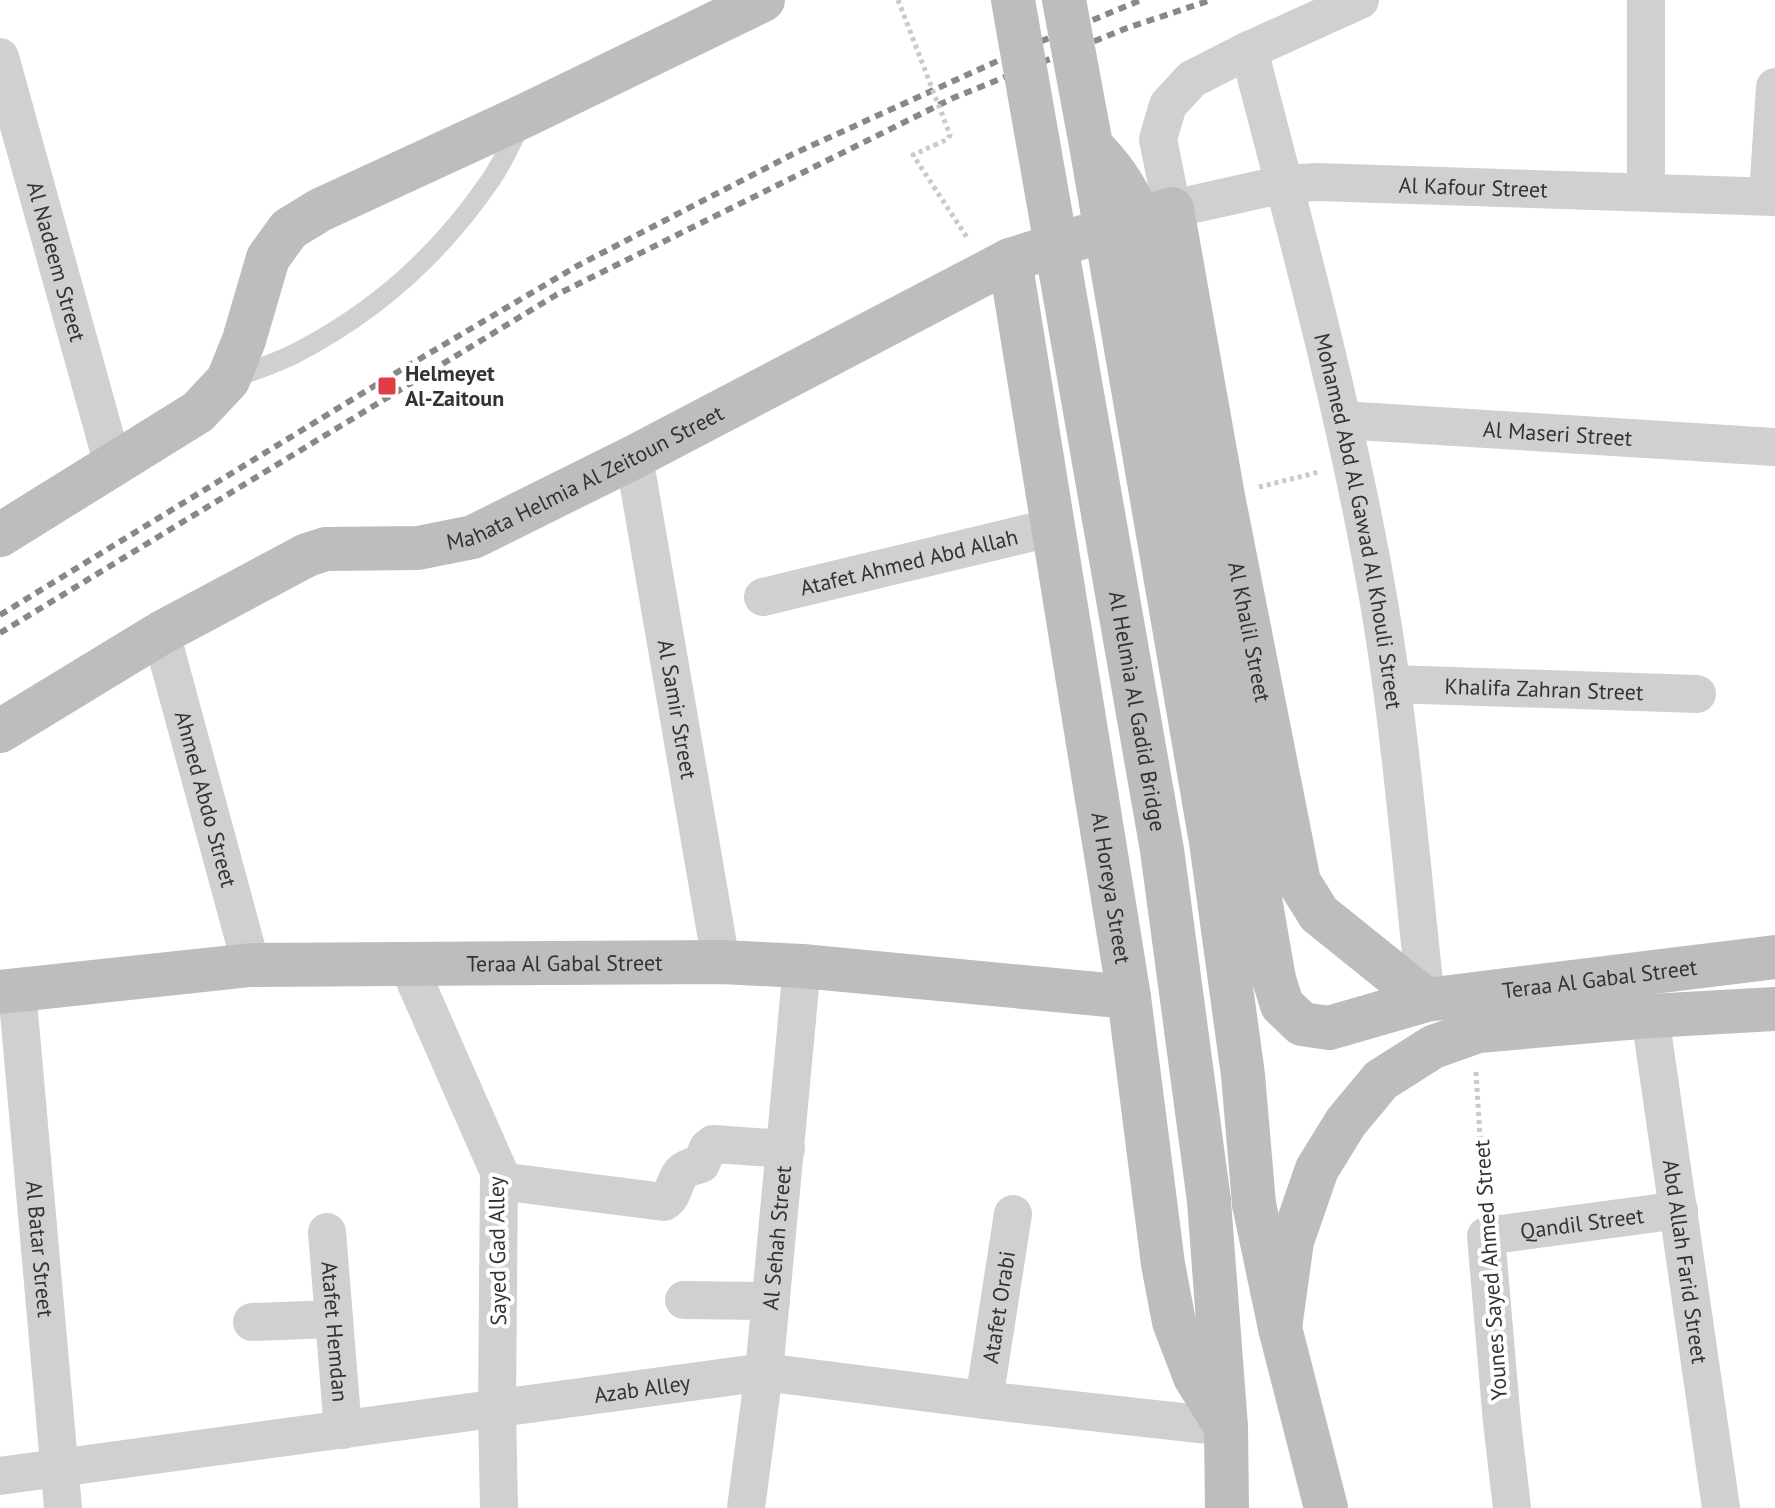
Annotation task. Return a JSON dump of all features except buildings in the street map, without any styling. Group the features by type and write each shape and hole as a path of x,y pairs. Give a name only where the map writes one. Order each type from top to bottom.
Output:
{"street":[{"path":"0,535 198,412 228,380 244,340 268,258 289,229 320,210 763,0"},
{"name":"Al Helmia Al Gadid Bridge","path":"1013,0 1162,850 1209,1201 1226,1427"},
{"path":"1064,0 1211,842 1243,1075 1254,1204 1280,1328 1326,1508"},
{"path":"1172,209 1158,139 1168,105 1192,79 1360,0"},
{"path":"1646,0 1646,192"},
{"name":"Mohamed Abd Al Gawad Al Khouli Street","path":"1249,50 1342,420 1378,595 1392,684 1426,1000"},
{"name":"Al Nadeem Street","path":"0,57 113,465"},
{"path":"1772,196 1775,87"},
{"name":"Teraa Al Gabal Street","path":"1091,145 1113,169 1131,197 1143,227 1274,979 1282,1005 1302,1024 1329,1028 1426,1000 1775,957"},
{"name":"Al Kafour Street","path":"1172,209 1284,184 1317,182 1772,196"},
{"name":"Mahata Helmia Al Zeitoun Street","path":"0,731 161,633 307,555 326,549 418,548 473,537 634,457 1010,260 1172,209"},
{"name":"Al Khalil Street","path":"1172,209 1223,496 1299,882 1319,914 1426,1000"},
{"name":"Al Horeya Street","path":"1010,260 1129,997 1163,1264 1174,1322 1195,1377 1226,1427"},
{"name":"Al Maseri Street","path":"1342,420 1775,447"},
{"name":"Al Samir Street","path":"634,457 721,962"},
{"name":"Atafet Ahmed Abd Allah","path":"763,597 1054,527"},
{"name":"Ahmed Abdo Street","path":"161,633 251,965"},
{"name":"Khalifa Zahran Street","path":"1392,684 1697,694"},
{"name":"Teraa Al Gabal Street","path":"8,991 251,965 721,962 802,966 1129,997"},
{"name":"Sayed Gad Alley","path":"408,965 499,1172 499,1508"},
{"name":"Al Sehah Street","path":"746,1508 764,1372 802,966"},
{"name":"Al Batar Street","path":"8,991 63,1508"},
{"name":"Teraa Al Gabal Street","path":"1280,1328 1292,1241 1317,1169 1346,1122 1381,1080 1433,1047 1478,1031 1775,1009"},
{"name":"Abd Allah Farid Street","path":"1650,1016 1721,1508"},
{"path":"499,1181 664,1202 670,1198 679,1175 701,1164 713,1144 786,1149"},
{"name":"Qandil Street","path":"1486,1236 1679,1210"},
{"name":"Atafet Orabi","path":"984,1400 1013,1214"},
{"name":"Atafet Hemdan","path":"327,1232 343,1430"},
{"name":"Younes Sayed Ahmed Street","path":"1486,1236 1512,1508"},
{"path":"684,1300 771,1301"},
{"path":"252,1322 334,1319"},
{"name":"Azab Alley","path":"0,1476 764,1372 1226,1427"},
{"path":"1226,1427 1227,1508"}],"lane":[{"path":"228,380 291,355 339,329 405,280 453,231 493,176 526,115"}],"path":[{"path":"898,0 950,135 948,139 913,155 953,215"},
{"path":"1223,496 1351,464"},
{"name":"Younes Sayed Ahmed Street","path":"1478,1031 1476,1080 1486,1236"}],"railway":[{"path":"0,615 577,266 793,154 1037,43 1141,0"},
{"path":"0,633 556,295 953,98 1127,28 1211,0"}],"place":[{"name":"Helmeyet Al-Zaitoun","path":"387,386"}]}
